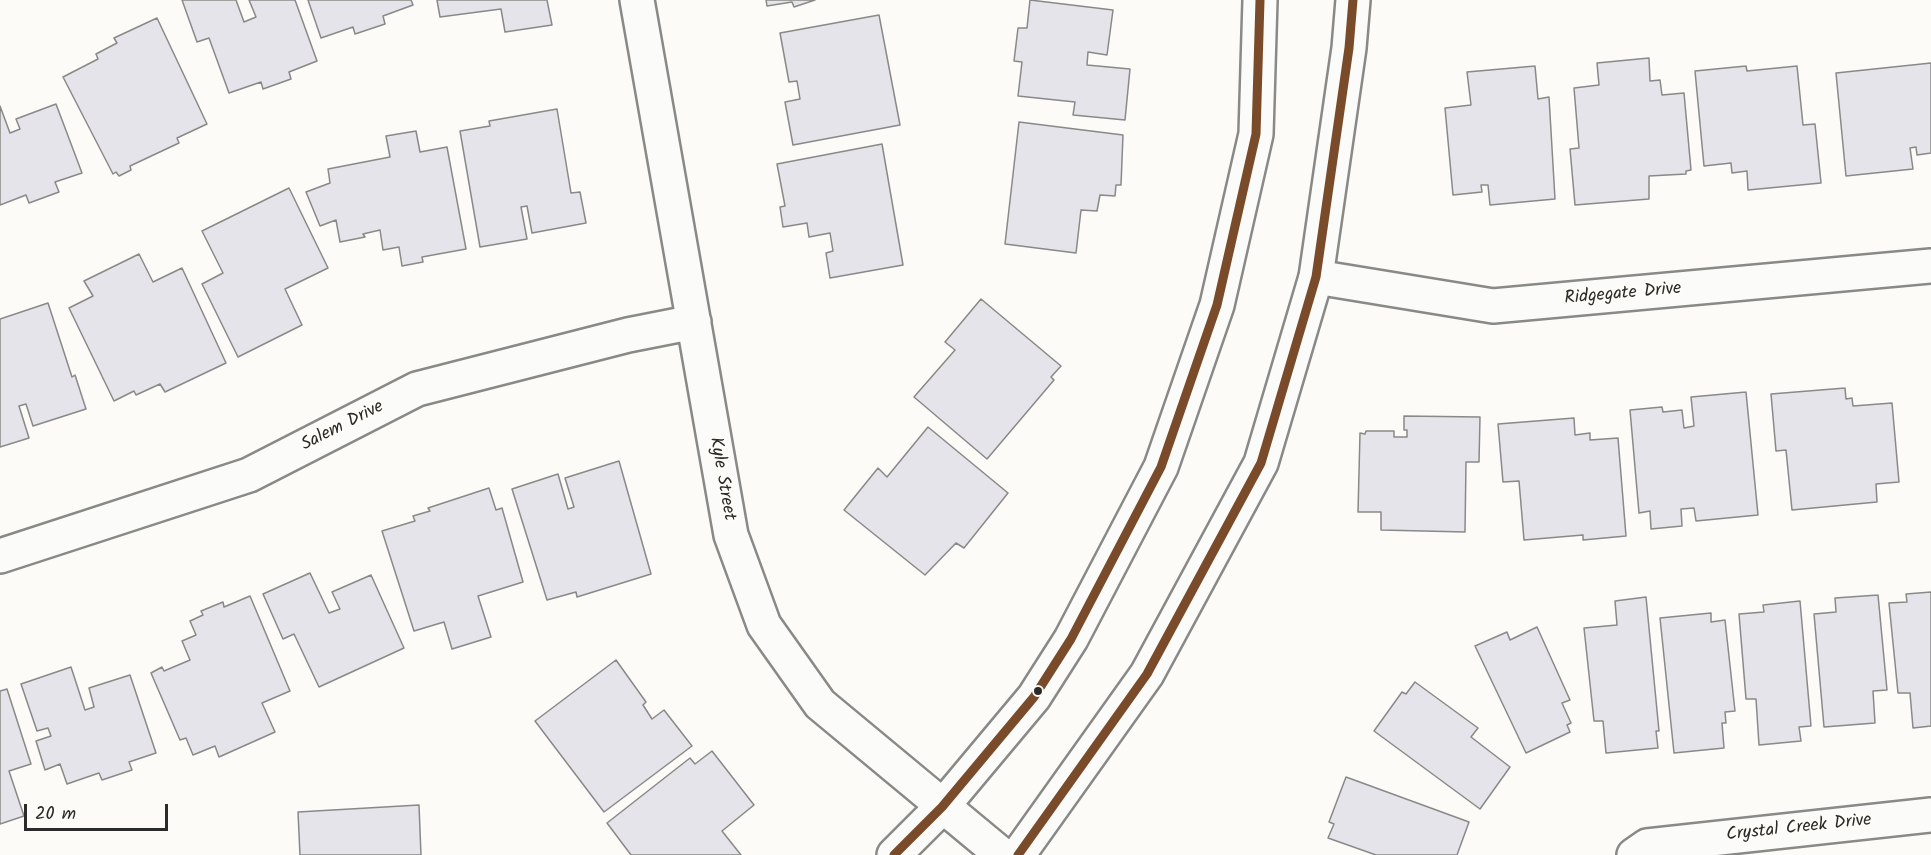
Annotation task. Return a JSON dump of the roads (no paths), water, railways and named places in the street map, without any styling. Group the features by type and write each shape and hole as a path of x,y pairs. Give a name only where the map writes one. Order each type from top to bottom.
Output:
{"street":[{"name":"Kyle Street","path":"637,0 731,535 764,625 820,704 1002,855"},
{"path":"894,855 942,807 1034,697 1065,649 1161,467 1217,305 1256,134 1260,0"},
{"path":"1018,855 1147,674 1261,463 1316,277 1349,48 1353,0"},
{"name":"Ridgegate Drive","path":"1316,277 1493,306 1931,266"},
{"name":"Salem Drive","path":"0,556 249,475 417,389 628,335 694,322"},
{"name":"Crystal Creek Drive","path":"1634,855 1647,846 1931,815"}]}
